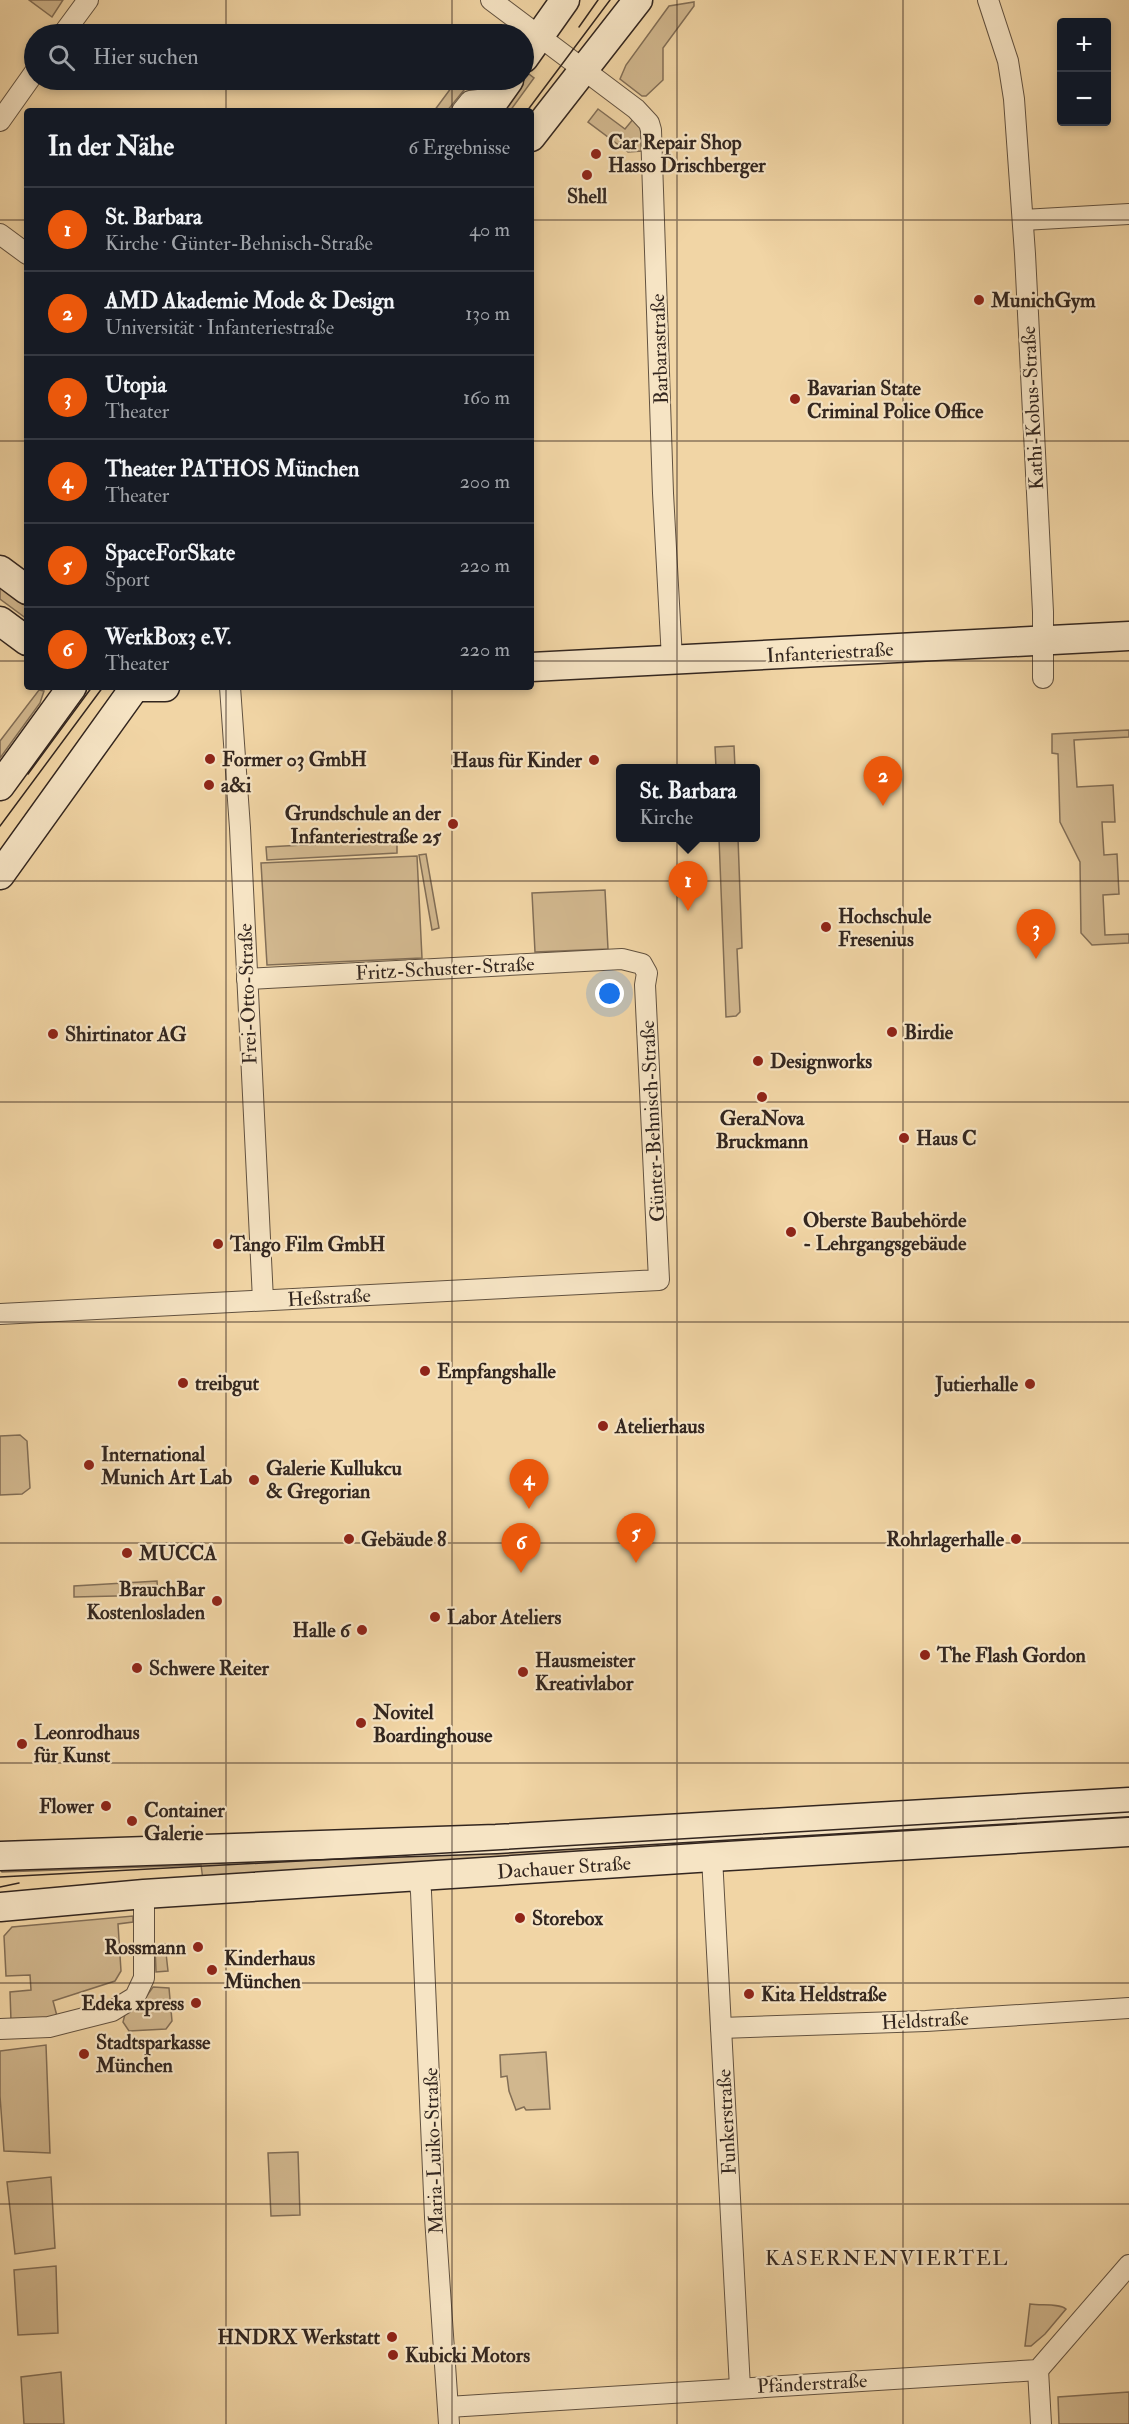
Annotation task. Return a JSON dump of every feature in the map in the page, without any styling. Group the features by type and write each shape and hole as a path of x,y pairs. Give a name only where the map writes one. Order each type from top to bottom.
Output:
{"main road":[{"path":"534,43 565,0"},
{"path":"534,133 638,0"},
{"path":"0,570 24,588"},
{"path":"0,621 24,639"},
{"name":"Infanteriestraße","path":"534,667 1129,636"},
{"path":"0,786 70,690"},
{"path":"0,875 133,690"},
{"name":"Dachauer Straße","path":"0,1856 496,1839 1129,1802"},
{"name":"Dachauer Straße","path":"0,1907 144,1894 1129,1832"}],"street":[{"path":"70,24 88,0"},
{"name":"Barbarastraße","path":"491,0 511,24"},
{"name":"Kathi-Kobus-Straße","path":"988,0 1008,61 1014,99 1023,220 1043,640"},
{"name":"Barbarastraße","path":"534,48 584,70 636,109 649,123 651,130 663,493 672,659"},
{"path":"0,121 24,87"},
{"path":"1023,220 1129,214"},
{"path":"0,234 24,252"},
{"path":"1042,678 1043,640"},
{"name":"Frei-Otto-Straße","path":"230,690 263,1300"},
{"name":"Fritz-Schuster-Straße","path":"247,979 622,958 642,964"},
{"name":"Günter-Behnisch-Straße","path":"642,964 647,973 645,985 659,1280"},
{"name":"Heßstraße","path":"0,1314 659,1280"},
{"name":"Funkerstraße","path":"712,1857 740,2388"},
{"name":"Maria-Luiko-Straße","path":"418,1877 421,1892 435,2217 448,2415"},
{"path":"0,2029 22,2029 59,2024 119,2008 135,1996 144,1978 144,1894"},
{"name":"Heldstraße","path":"721,2028 916,2021 1129,2008"},
{"path":"1041,2424 1038,2370 1129,2265"},
{"name":"Pfänderstraße","path":"448,2415 740,2388 1038,2370"}],"shaded area":[{"path":"29,0 63,0 52,17"},
{"path":"694,2 694,6 663,48 663,80 646,96 642,96 620,79 626,65 669,6"},
{"path":"450,90 464,90 449,108 436,108"},
{"path":"514,90 525,90 512,108 503,108"},
{"path":"598,109 625,129 634,118 640,123 642,151 628,152 588,122"},
{"path":"0,584 24,602 24,617 0,599"},
{"path":"39,690 44,691 40,703 0,758 0,741"},
{"path":"1129,730 1129,737 1074,740 1077,787 1113,785 1115,822 1102,822 1104,855 1117,854 1119,894 1103,895 1105,935 1129,934 1129,943 1092,945 1081,933 1080,862 1060,822 1058,754 1052,753 1052,734"},
{"path":"734,746 735,764 716,764 715,747"},
{"path":"397,840 397,853 267,860 266,847"},
{"path":"719,842 738,842 742,948 737,949 740,1012 736,1016 726,1017"},
{"path":"426,854 439,928 432,930 419,855"},
{"path":"417,856 422,958 267,965 261,863"},
{"path":"605,890 608,949 535,952 532,893"},
{"path":"20,1435 27,1441 30,1488 22,1494 0,1495 0,1436"},
{"path":"157,1581 158,1595 74,1597 74,1586"},
{"path":"1129,1810 1129,1824 203,1880 201,1865 2,1872 1,1869"},
{"path":"133,1916 133,1922 118,1924 121,1971 115,1981 53,2001 57,2016 42,2022 11,2021 10,1992 31,1990 30,1975 6,1976 4,1936 12,1927"},
{"path":"165,1944 168,1971 156,1972 155,1945"},
{"path":"153,1987 169,1988 172,2021 166,2029 129,2031 123,2022 125,2014 141,2004"},
{"path":"46,2045 50,2153 4,2151 0,2051"},
{"path":"546,2052 550,2109 526,2110 524,2107 516,2110 509,2091 507,2076 501,2077 500,2055"},
{"path":"298,2152 300,2215 271,2216 268,2153"},
{"path":"51,2177 55,2248 15,2254 7,2182"},
{"path":"56,2266 58,2333 18,2335 14,2270"},
{"path":"1030,2304 1054,2305 1066,2309 1045,2334 1031,2346 1025,2346"},
{"path":"61,2372 64,2424 24,2424 21,2377"},
{"path":"1129,2392 1129,2424 1059,2424 1058,2397"}],"tram line":[{"path":"579,27 598,0"},
{"path":"529,108 610,0"},
{"path":"28,774 90,690"},
{"path":"0,826 101,690"},
{"path":"0,1877 1129,1812"},
{"path":"0,1887 19,1883"}],"place":[{"name":"Car Repair Shop Hasso Drischberger","path":"596,154"},
{"name":"Shell","path":"587,175"},
{"name":"MunichGym","path":"979,300"},
{"name":"Bavarian State Criminal Police Office","path":"795,399"},
{"name":"Former 03 GmbH","path":"210,759"},
{"name":"Haus für Kinder","path":"594,760"},
{"name":"a&i","path":"209,785"},
{"name":"AMD Akademie Mode & Design","path":"883,806"},
{"name":"Grundschule an der Infanteriestraße 25","path":"453,824"},
{"name":"St. Barbara","path":"688,911"},
{"name":"Hochschule Fresenius","path":"826,927"},
{"name":"Utopia","path":"1036,959"},
{"name":"Birdie","path":"892,1032"},
{"name":"Shirtinator AG","path":"53,1034"},
{"name":"Designworks","path":"758,1061"},
{"name":"GeraNova Bruckmann","path":"762,1097"},
{"name":"Haus C","path":"904,1138"},
{"name":"Oberste Baubehörde - Lehrgangsgebäude","path":"791,1232"},
{"name":"Tango Film GmbH","path":"218,1244"},
{"name":"Empfangshalle","path":"425,1371"},
{"name":"treibgut","path":"183,1383"},
{"name":"Jutierhalle","path":"1030,1384"},
{"name":"Atelierhaus","path":"603,1426"},
{"name":"International Munich Art Lab","path":"89,1465"},
{"name":"Galerie Kullukcu & Gregorian","path":"254,1480"},
{"name":"Theater PATHOS München","path":"529,1509"},
{"name":"Gebäude 8","path":"349,1539"},
{"name":"Rohrlagerhalle","path":"1016,1539"},
{"name":"MUCCA","path":"127,1553"},
{"name":"SpaceForSkate","path":"636,1563"},
{"name":"WerkBox3 e.V.","path":"521,1573"},
{"name":"BrauchBar Kostenlosladen","path":"217,1601"},
{"name":"Labor Ateliers","path":"435,1617"},
{"name":"Halle 6","path":"362,1630"},
{"name":"The Flash Gordon","path":"925,1655"},
{"name":"Schwere Reiter","path":"137,1668"},
{"name":"Hausmeister Kreativlabor","path":"523,1672"},
{"name":"Novitel Boardinghouse","path":"361,1723"},
{"name":"Leonrodhaus für Kunst","path":"22,1744"},
{"name":"Flower","path":"106,1806"},
{"name":"Container Galerie","path":"132,1821"},
{"name":"Storebox","path":"520,1918"},
{"name":"Rossmann","path":"198,1947"},
{"name":"Kinderhaus München","path":"212,1970"},
{"name":"Kita Heldstraße","path":"749,1994"},
{"name":"Edeka xpress","path":"196,2003"},
{"name":"Stadtsparkasse München","path":"84,2054"},
{"name":"HNDRX Werkstatt","path":"392,2337"},
{"name":"Kubicki Motors","path":"393,2355"}],"district":[{"name":"KASERNENVIERTEL","path":"887,2258"}]}
